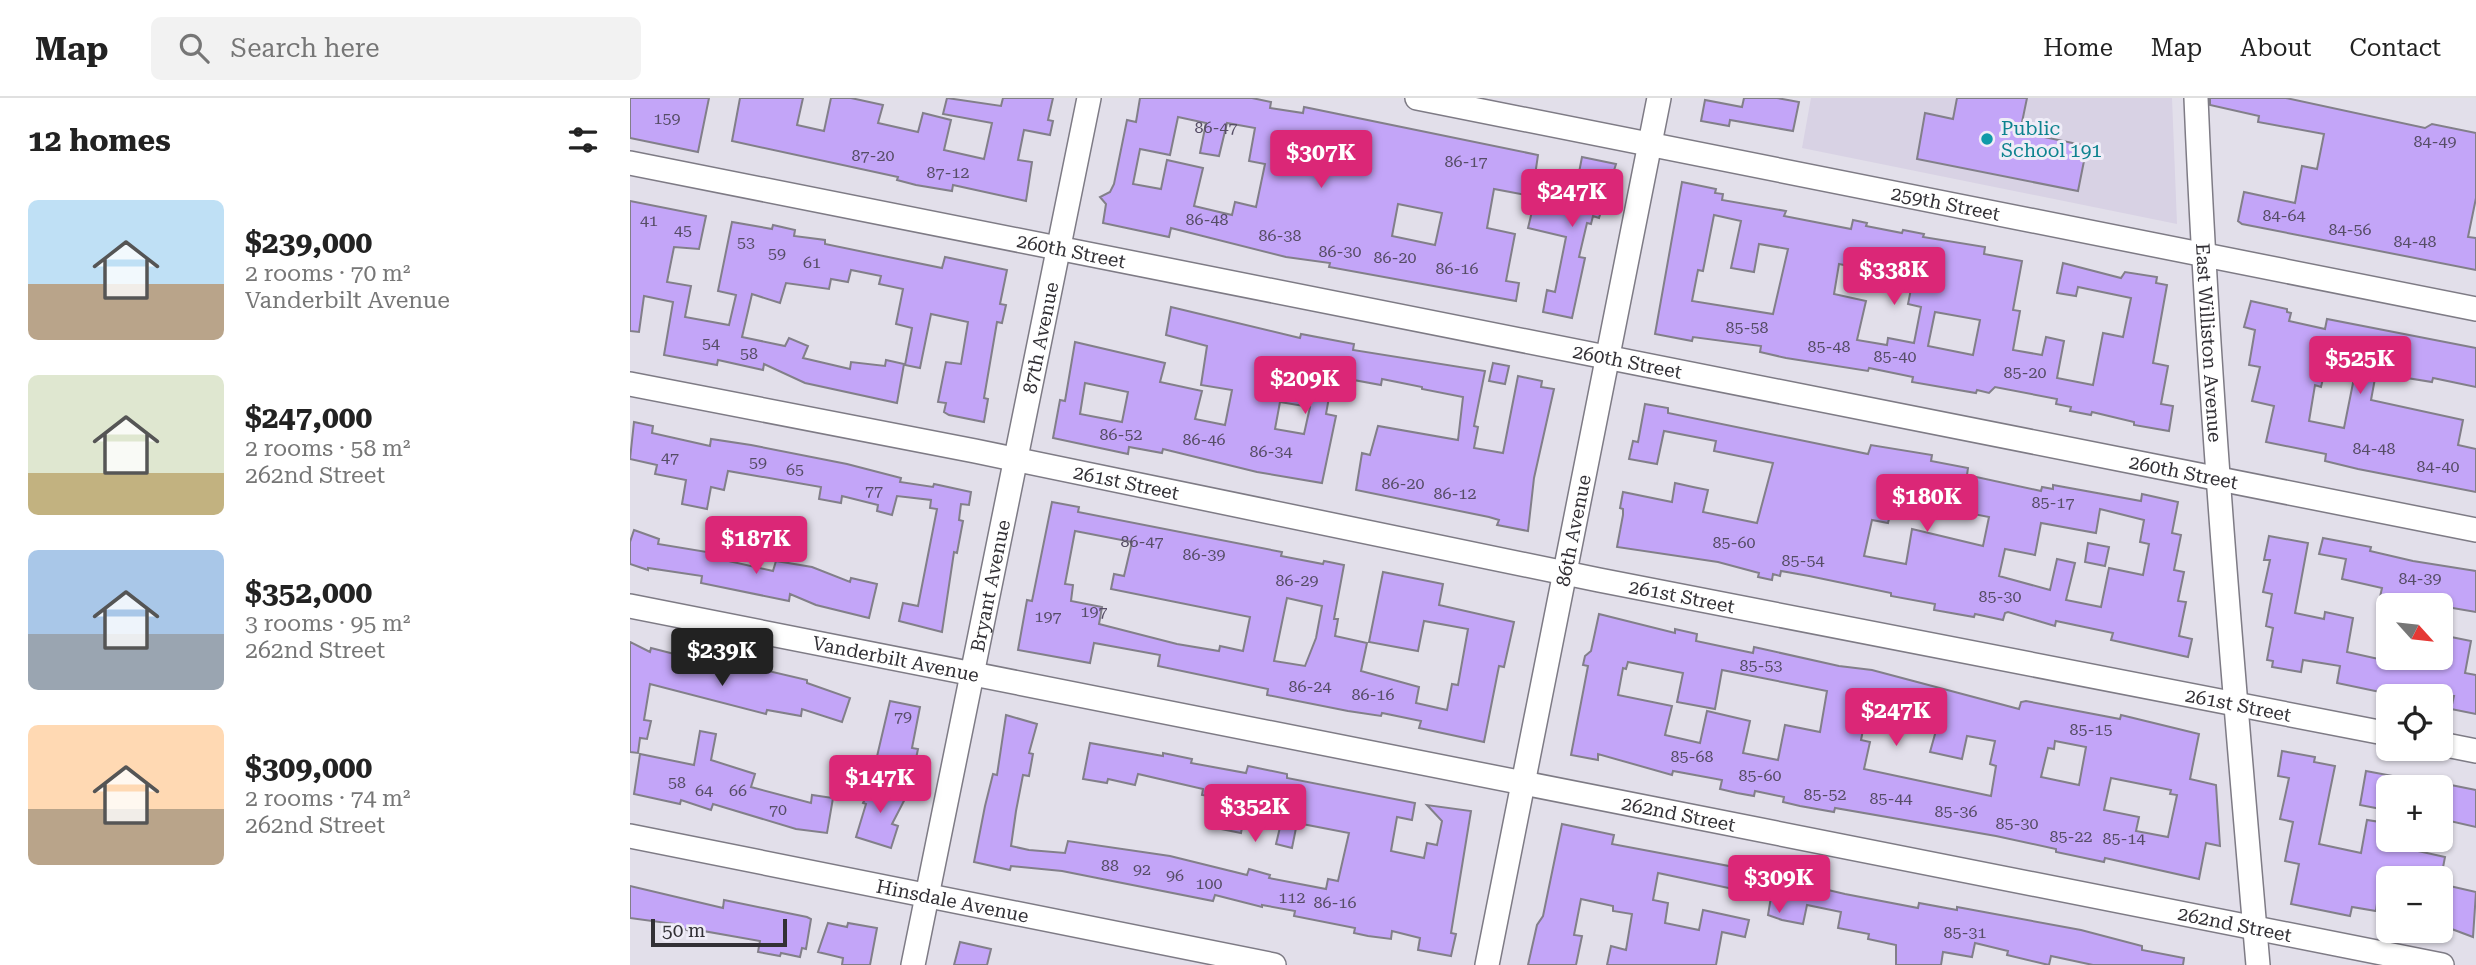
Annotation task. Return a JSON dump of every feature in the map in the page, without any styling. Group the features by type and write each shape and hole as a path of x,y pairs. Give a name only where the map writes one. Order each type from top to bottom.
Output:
{"street":[{"name":"87th Avenue","path":"1006,493 1089,98"},
{"name":"259th Street","path":"1417,98 2476,309"},
{"name":"86th Avenue","path":"1487,965 1567,573 1659,98"},
{"name":"East Williston Avenue","path":"2196,98 2218,478 2258,965"},
{"name":"260th Street","path":"630,163 2476,530"},
{"name":"261st Street","path":"630,384 975,451 1013,461 1567,573 2376,732"},
{"name":"Bryant Avenue","path":"913,965 1006,493"},
{"name":"Vanderbilt Avenue","path":"630,606 1162,711"},
{"name":"262nd Street","path":"1162,711 2442,965"},
{"path":"2453,746 2476,751"},
{"name":"Hinsdale Avenue","path":"630,836 1274,965"}],"shaded area":[{"path":"1811,98 2172,98 2177,224 1802,148"}],"building":[{"path":"630,98 709,98 698,152 630,138"},
{"path":"740,98 803,98 797,125 824,131 831,98 851,98 883,105 878,123 918,132 923,113 951,120 944,150 984,159 992,123 943,114 947,98 1001,106 1003,98 1053,98 1048,120 1053,121 1050,135 1024,130 1018,160 1032,162 1026,201 953,185 952,191 916,185 897,180 898,177 732,141"},
{"path":"1140,98 1252,98 1271,102 1270,108 1303,113 1304,107 1538,155 1532,196 1494,189 1487,228 1515,234 1506,281 1519,283 1516,301 1329,267 1330,263 1286,257 1171,228 1169,237 1103,223 1106,204 1100,197 1110,192 1114,184 1127,120 1136,122","holes":["1178,117 1206,123 1200,153 1219,156 1227,123 1255,128 1249,161 1265,164 1256,207 1235,202 1232,215 1194,206 1203,168 1167,160 1161,189 1133,184 1140,149 1170,155","1398,204 1442,213 1435,245 1392,236"]},
{"path":"1744,98 1777,98 1799,102 1793,131 1730,120 1729,126 1701,121 1705,100 1742,107"},
{"name":"Public School 191","path":"1957,98 2027,98 2020,132 2087,146 2078,191 1917,159 1925,113 1953,119"},
{"path":"2210,98 2286,98 2425,128 2432,124 2476,133 2476,198 2468,237 2476,238 2476,270 2242,224 2238,221 2244,192 2295,203 2302,166 2317,169 2324,134 2258,122 2259,116 2210,105"},
{"path":"1582,157 1616,164 1599,218 1593,216 1591,224 1587,223 1579,257 1585,258 1572,318 1543,312 1547,290 1555,292 1566,237 1528,228 1536,195 1566,203 1569,191 1575,193"},
{"path":"1682,182 1716,189 1715,193 1723,194 1722,200 1786,211 1784,216 1851,229 1853,220 1867,223 1866,226 1902,233 1903,230 1924,234 1923,237 1985,247 1984,254 2022,261 2013,310 2020,311 2013,350 2042,355 2046,337 2064,341 2057,378 2093,385 2103,333 2123,337 2131,298 2078,287 2076,296 2057,293 2063,263 2121,278 2125,272 2157,277 2156,283 2167,285 2153,363 2168,366 2161,404 2173,406 2169,431 2134,425 2134,422 2092,412 2091,415 2070,411 2071,407 2056,404 2057,399 1995,387 1989,393 1977,390 1976,393 1912,382 1913,377 1869,368 1868,371 1786,358 1760,352 1761,346 1693,337 1692,341 1655,334","holes":["1714,215 1741,221 1731,268 1754,272 1759,244 1788,249 1773,314 1692,301 1698,270 1703,271","1839,264 1913,279 1908,304 1921,307 1914,343 1888,338 1887,345 1857,340 1866,301 1834,294","1935,312 1980,320 1973,355 1928,346"]},
{"path":"630,201 706,216 699,249 674,247 667,282 691,286 685,317 729,325 736,295 718,291 732,222 772,229 773,225 795,230 794,236 825,240 825,244 942,268 945,257 1007,270 1000,304 1006,305 1002,323 997,322 984,398 988,399 984,422 949,415 944,412 946,403 938,402 946,362 961,364 968,322 931,314 920,368 905,365 912,328 896,324 903,289 879,284 881,276 851,270 848,282 831,279 829,289 786,283 780,303 752,294 742,337 785,346 789,338 808,346 803,358 850,369 851,362 885,366 886,360 904,364 897,403 805,383 764,364 763,370 718,360 717,365 664,355 673,302 644,296 639,332 630,331"},
{"path":"2251,301 2287,309 2287,312 2291,313 2289,321 2325,329 2327,319 2476,348 2476,387 2433,378 2432,382 2376,373 2371,400 2463,420 2458,445 2476,449 2476,492 2358,469 2325,461 2326,454 2266,442 2274,406 2252,401 2260,367 2249,365 2255,330 2244,327","holes":["2328,358 2357,363 2344,428 2309,421 2315,385 2321,387"]},
{"path":"1171,307 1300,338 1301,334 1354,344 1353,350 1485,371 1474,426 1478,427 1474,448 1503,453 1518,376 1542,381 1541,387 1554,389 1534,478 1528,531 1497,525 1499,520 1489,517 1356,490 1362,453 1370,455 1378,426 1458,440 1463,397 1382,379 1381,385 1348,379 1346,389 1331,386 1326,414 1336,416 1322,483 1257,472 1163,449 1162,453 1129,447 1128,454 1053,438 1060,400 1065,401 1075,342 1165,363 1160,382 1202,391 1195,419 1225,425 1232,390 1201,385 1207,346 1166,335","holes":["1085,383 1128,392 1122,422 1080,414","1280,402 1310,407 1304,434 1275,429"]},
{"path":"1493,363 1509,366 1505,384 1489,381"},
{"path":"1645,404 1668,408 1668,413 1868,454 1871,445 1932,455 1931,461 1968,468 1967,475 2041,491 2042,487 2053,489 2053,485 2141,501 2142,494 2178,502 2172,533 2181,535 2174,570 2184,572 2178,601 2186,602 2179,636 2192,639 2188,657 2111,640 2113,633 2056,621 2055,626 2008,612 2003,620 1975,614 1974,617 1934,610 1935,604 1891,596 1891,593 1809,576 1781,571 1780,576 1773,574 1772,580 1758,577 1759,573 1718,562 1617,547 1623,515 1623,509 1620,508 1623,492 1672,502 1675,483 1708,490 1703,512 1757,523 1773,463 1714,451 1716,441 1664,431 1657,464 1629,459 1633,441 1638,442","holes":["1898,482 1935,488 1933,506 1989,517 1983,546 1912,529 1906,564 1864,556 1872,520 1888,523","2100,509 2144,520 2140,542 2149,544 2143,575 2109,568 2101,607 2066,600 2075,563 2057,559 2050,590 1999,576 2005,549 2035,555 2041,523 2096,533"]},
{"path":"634,422 653,426 652,433 710,446 711,439 751,445 847,464 901,478 900,482 933,487 934,484 971,492 969,505 961,504 959,520 963,521 957,553 954,552 942,632 899,621 903,603 918,606 937,509 930,508 931,500 897,496 892,515 877,511 878,505 842,496 841,503 819,499 821,487 728,471 724,490 711,487 707,509 682,504 686,480 655,474 657,465 630,459"},
{"path":"1052,502 1079,507 1078,512 1282,552 1281,556 1344,565 1334,619 1338,619 1335,636 1367,643 1361,671 1419,687 1416,703 1447,710 1452,684 1458,685 1468,629 1424,621 1418,651 1369,642 1383,572 1443,584 1439,605 1514,622 1504,667 1499,666 1484,742 1419,728 1421,721 1382,713 1381,716 1348,711 1267,695 1268,689 1158,666 1160,655 1094,643 1090,663 1018,650 1027,600 1032,601","holes":["1075,531 1132,542 1124,576 1114,574 1111,589 1250,617 1243,651 1220,646 1219,651 1177,644 1099,624 1102,607 1071,601 1073,585 1065,584","1287,598 1322,606 1316,638 1305,666 1274,661"]},
{"path":"634,530 659,539 658,544 725,555 724,560 773,571 776,561 812,567 850,582 851,578 877,584 869,618 816,605 790,594 789,601 701,583 702,576 648,570 630,564 630,542"},
{"path":"2269,536 2308,543 2295,613 2324,619 2325,612 2353,618 2347,652 2376,658 2376,670 2454,670 2454,638 2471,641 2465,673 2476,675 2476,714 2453,709 2453,684 2376,684 2376,691 2337,683 2340,666 2303,660 2301,672 2272,667 2273,661 2267,660 2273,628 2266,626 2272,594 2263,592 2270,560 2264,560"},
{"path":"2323,538 2371,547 2370,551 2413,561 2476,571 2476,612 2454,608 2454,593 2381,593 2382,588 2342,579 2346,559 2319,554"},
{"path":"2088,543 2109,547 2105,566 2085,562"},
{"path":"1599,614 1675,633 1675,629 1697,634 1696,641 1753,653 1754,647 1839,666 1872,670 2019,709 2021,702 2026,701 2120,719 2121,715 2199,734 2190,779 2216,785 2220,846 2206,843 2199,879 2105,858 2104,862 2056,852 2056,849 1996,836 1835,808 1834,812 1800,806 1783,802 1784,797 1755,791 1754,796 1737,793 1720,789 1722,780 1673,771 1672,775 1598,754 1598,760 1571,755 1588,666 1583,665 1585,656 1591,651","holes":["1628,662 1683,673 1677,702 1715,709 1722,670 1827,691 1820,732 1785,725 1778,760 1743,753 1750,721 1707,711 1700,743 1665,735 1672,706 1618,695 1623,668 1626,669","1868,705 1897,712 1896,719 1937,727 1930,752 1962,759 1967,736 1995,741 1990,764 1996,766 1991,796 1864,769 1870,742 1861,740","2055,741 2086,747 2079,785 2041,777 2048,748 2054,749","2111,778 2171,790 2170,794 2177,795 2168,837 2136,831 2139,817 2104,810"]},
{"path":"630,642 650,652 651,648 690,658 691,655 721,660 807,680 807,683 850,698 842,722 802,709 801,716 767,710 766,714 650,684 644,720 651,721 647,739 640,738 638,753 630,752"},
{"path":"890,701 920,707 912,748 918,749 913,773 875,765"},
{"path":"1006,715 1037,724 1029,753 1033,754 1029,776 1023,775 1011,846 1029,850 1065,853 1068,841 1170,856 1247,875 1249,869 1270,875 1269,878 1326,889 1328,879 1338,881 1349,833 1297,823 1292,848 1276,844 1282,819 1245,812 1241,833 1216,828 1221,798 1202,795 1203,789 1138,774 1135,785 1108,779 1107,783 1083,779 1090,743 1163,756 1163,753 1192,759 1191,763 1246,773 1248,766 1287,774 1287,778 1415,803 1412,820 1397,817 1391,851 1424,858 1427,843 1437,845 1442,821 1427,805 1471,811 1451,933 1456,934 1451,956 1418,950 1420,938 1392,931 1391,939 1368,936 1354,933 1355,928 1294,916 1295,911 1262,907 1215,895 1213,901 1062,871 1011,866 1010,870 974,862 993,774 997,775"},
{"path":"700,731 716,734 711,760 755,774 751,787 811,803 812,795 833,798 827,833 796,829 713,804 711,810 681,800 680,804 634,794 640,754 694,765"},
{"path":"2282,751 2315,757 2314,762 2335,766 2319,844 2361,853 2367,820 2376,821 2376,852 2422,852 2445,857 2443,866 2376,866 2376,911 2352,907 2350,916 2291,904 2299,864 2285,861 2293,822 2280,819 2289,778 2278,776"},
{"path":"2366,771 2387,775 2376,775 2376,808 2360,805"},
{"path":"874,781 906,797 892,824 898,826 891,848 856,837 866,804 863,803"},
{"path":"2453,785 2476,790 2476,827 2453,822"},
{"path":"1562,824 1614,835 1612,844 1761,872 1763,865 1782,869 1781,875 1812,881 1811,886 1845,894 1918,908 1919,903 1957,910 1957,907 2081,930 2142,946 2142,950 2184,958 2183,965 2093,965 2051,956 2049,965 2007,955 2008,951 1975,943 1972,957 1943,952 1941,965 1896,965 1896,945 1868,939 1869,934 1838,928 1841,912 1807,905 1803,924 1782,920 1768,915 1771,897 1658,873 1653,900 1668,903 1665,923 1699,930 1703,910 1749,920 1745,937 1722,932 1716,965 1607,965 1611,946 1626,950 1632,914 1613,911 1613,906 1581,899 1574,935 1582,936 1576,965 1528,965 1537,925 1543,916"},
{"path":"630,886 723,908 724,900 807,917 811,919 806,949 802,948 800,957 781,953 780,956 758,952 760,941 703,931 702,935 681,928 682,925 630,918"},
{"path":"2453,887 2476,892 2473,937 2453,930"},
{"path":"828,923 877,928 870,965 842,965 843,958 818,952"},
{"path":"960,942 991,949 987,965 954,965"}],"place":[{"name":"Public School 191","path":"1987,139"}]}
